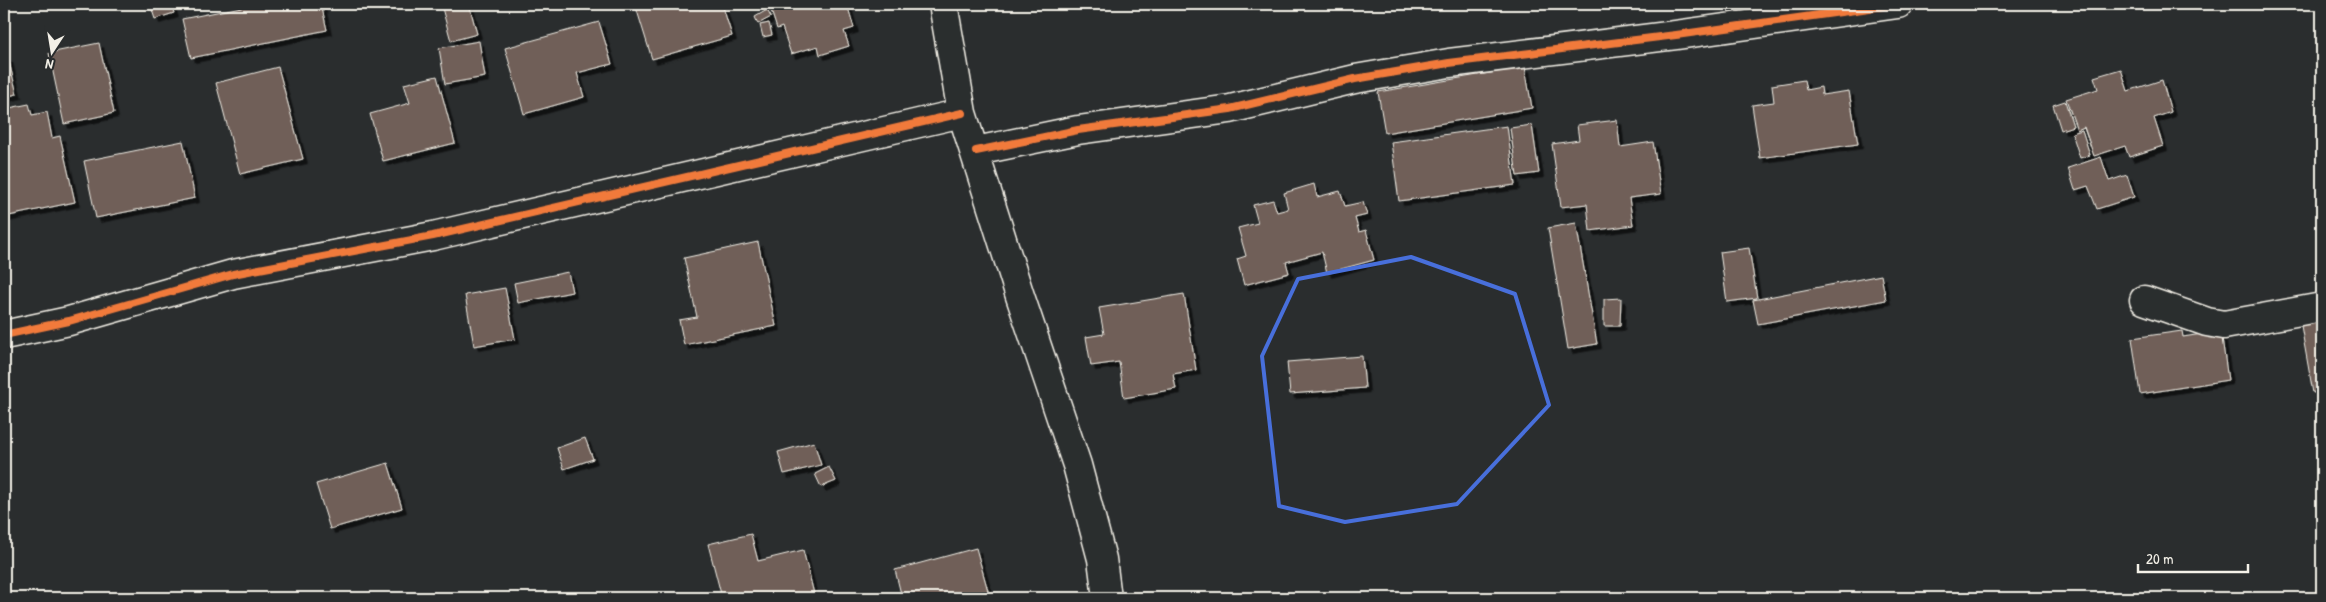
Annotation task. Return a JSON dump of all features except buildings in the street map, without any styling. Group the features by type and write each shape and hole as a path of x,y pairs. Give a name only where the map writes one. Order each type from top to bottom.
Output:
{"street":[{"path":"943,4 962,113 976,151 1020,296 1076,465 1102,559 1107,598"},
{"path":"976,151 1078,130 1230,109 1355,79 1421,68 1898,4"},
{"path":"4,335 69,321 233,274 432,236 962,113"},
{"path":"2144,300 2207,322 2224,325 2322,307"}],"highlighted area":[{"path":"1411,257 1515,294 1549,405 1457,504 1345,522 1279,506 1262,356 1298,279"}],"cycle path":[{"path":"976,151 1078,130 1230,109 1355,79 1449,63 1676,35 1898,4"},
{"path":"4,335 69,321 233,274 433,236 962,113"}]}
